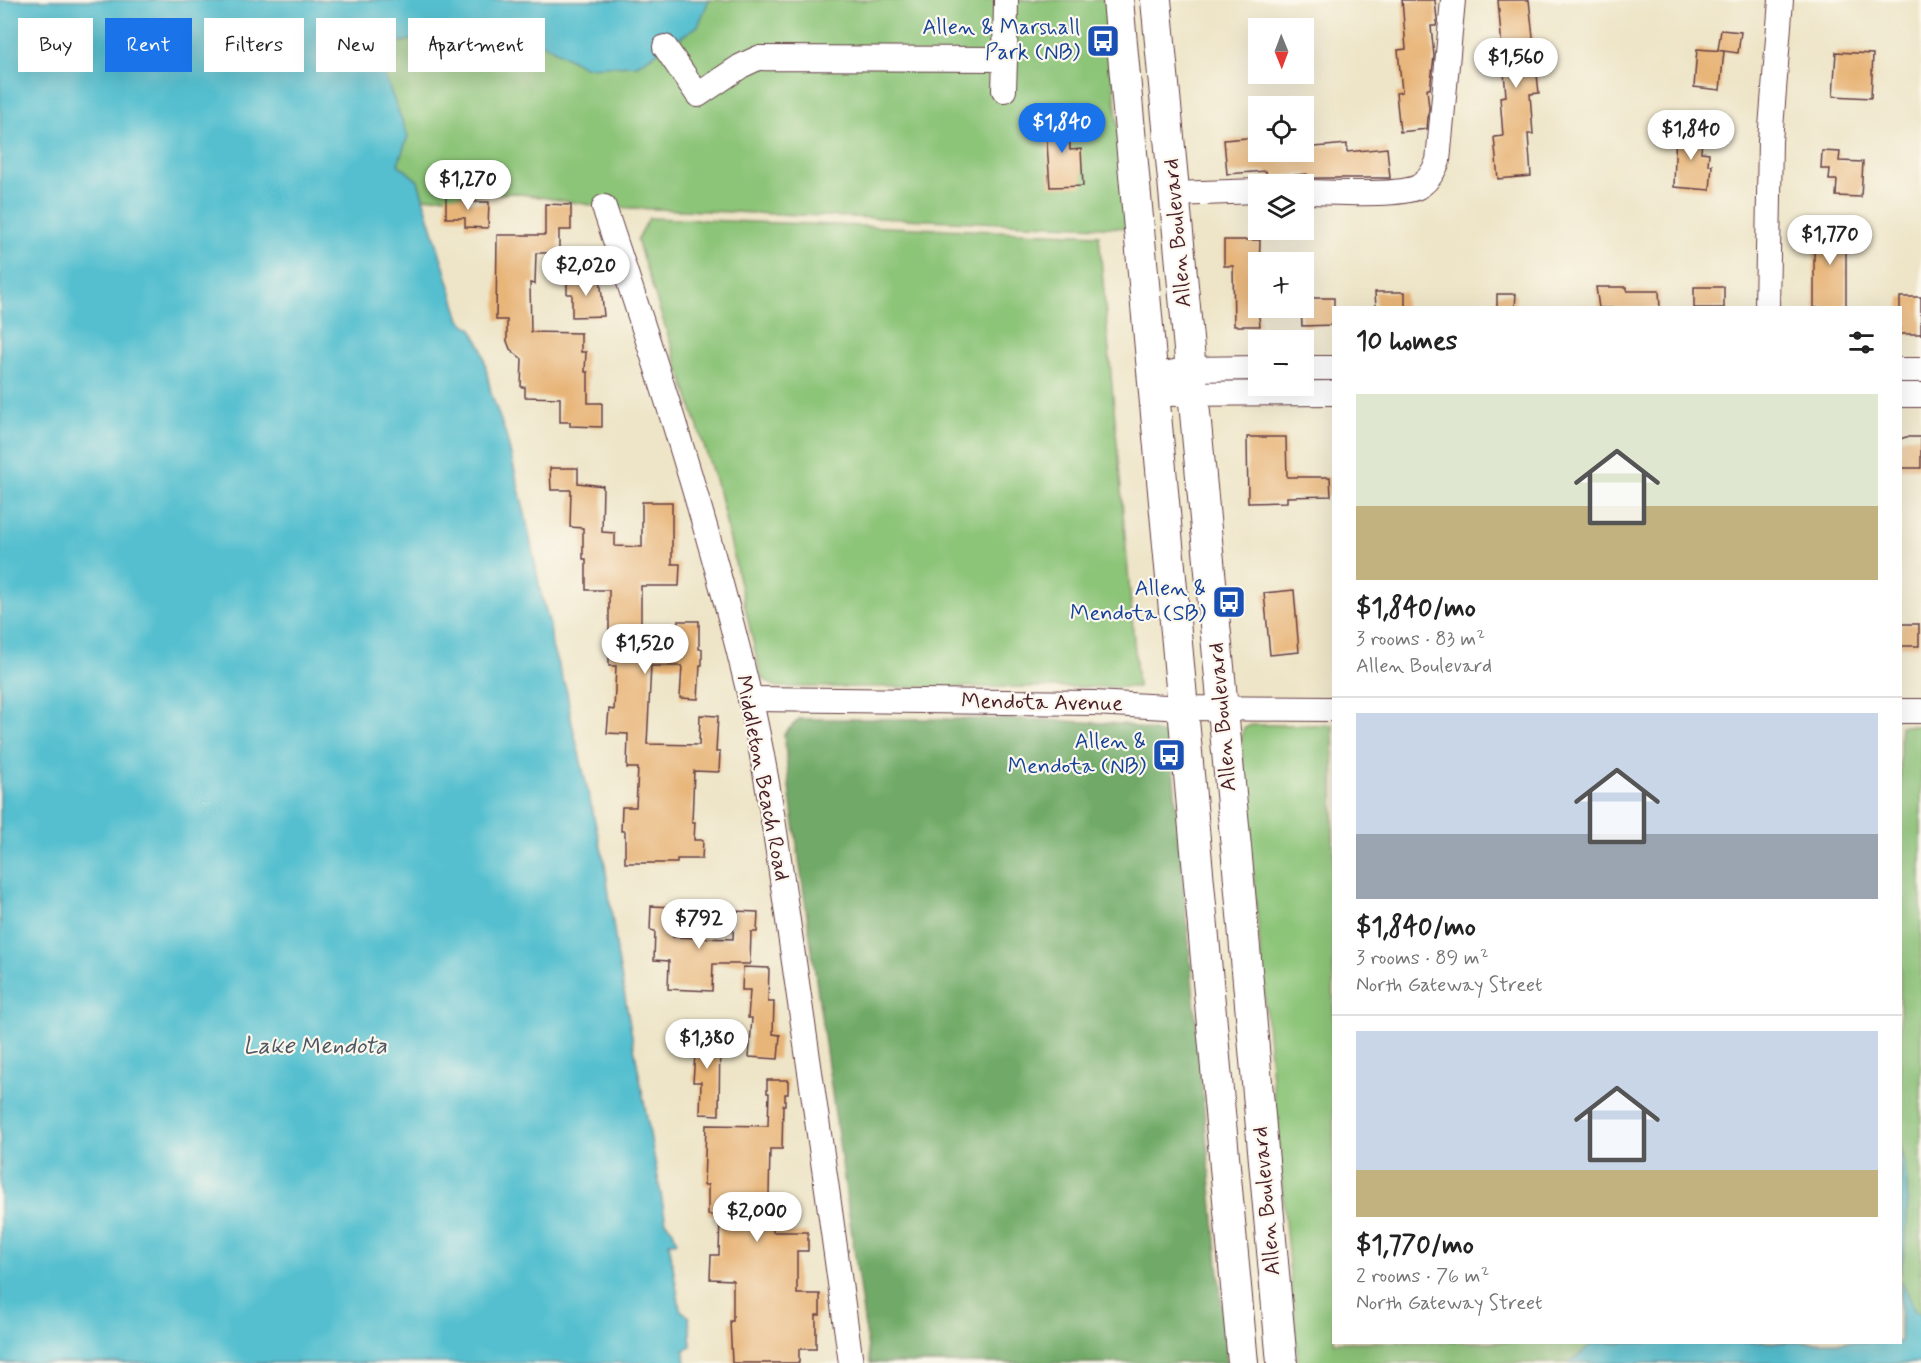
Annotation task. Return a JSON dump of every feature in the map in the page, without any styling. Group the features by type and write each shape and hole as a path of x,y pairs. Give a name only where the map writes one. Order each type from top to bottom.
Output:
{"main road":[{"name":"Allen Boulevard","path":"1118,0 1243,1363"},
{"name":"Allen Boulevard","path":"1156,0 1282,1363"}],"street":[{"path":"1004,90 1006,0"},
{"path":"1314,192 1400,192 1419,186 1433,172 1438,161 1453,0"},
{"path":"1767,306 1770,141 1781,0"},
{"path":"665,47 698,95 741,66 758,58 1005,59"},
{"path":"1174,194 1248,191"},
{"name":"Middleton Beach Road","path":"604,207 662,381 692,480 750,699 776,842 851,1363"},
{"path":"1314,368 1332,369"},
{"path":"1153,385 1192,381 1248,370"},
{"path":"1902,370 1921,370"},
{"path":"1192,381 1332,393"},
{"path":"1902,395 1921,395"},
{"name":"Mendota Avenue","path":"750,699 1094,703 1223,709 1332,709"},
{"path":"1902,711 1921,711"}],"green space":[{"path":"368,0 1106,0 1127,228 604,207 514,193 423,198 418,181 398,164 407,136 383,72 396,72 396,18 371,18"},
{"path":"649,218 1099,235 1138,687 776,687 761,677 719,492 637,240"},
{"path":"799,719 1025,719 1123,724 1170,735 1227,1363 870,1363 790,795 784,734"},
{"path":"1252,725 1332,725 1332,1344 1902,1344 1902,726 1921,726 1921,1363 1298,1363 1241,739 1244,728"}],"water":[{"name":"Lake Mendota","path":"0,0 709,0 698,26 637,65 584,67 545,45 545,18 408,18 408,41 396,43 396,18 316,18 316,72 383,72 408,136 398,164 418,181 460,320 472,329 482,349 491,393 506,435 550,625 552,647 567,692 571,719 605,865 618,959 666,1222 672,1229 677,1242 669,1242 680,1309 689,1317 691,1347 684,1350 686,1363 0,1363"},
{"path":"1902,1151 1906,1178 1907,1226 1902,1266"},
{"path":"1902,1282 1914,1309 1921,1316 1921,1363 1569,1363 1593,1344 1902,1344"}],"building":[{"path":"1402,0 1435,0 1437,20 1436,26 1431,26 1434,56 1430,89 1427,89 1429,108 1427,129 1400,132 1396,93 1402,92 1398,50 1406,49"},
{"path":"1498,0 1529,0 1539,93 1530,94 1533,134 1528,134 1531,176 1498,179 1494,137 1503,136 1500,97 1506,96"},
{"path":"1721,30 1741,32 1738,53 1718,50"},
{"path":"1697,49 1724,51 1720,90 1694,87"},
{"path":"1836,52 1873,54 1871,98 1833,96"},
{"path":"1069,114 1070,150 1081,149 1083,186 1050,187 1045,115"},
{"path":"1676,127 1703,129 1701,152 1709,153 1708,165 1712,165 1710,190 1674,187"},
{"path":"1248,138 1248,162 1314,162 1314,147 1347,144 1347,152 1387,148 1390,178 1314,178 1314,174 1266,174 1266,171 1227,174 1224,140"},
{"path":"1822,151 1840,152 1839,161 1863,162 1861,197 1836,196 1837,180 1829,180 1830,169 1821,169"},
{"path":"446,195 468,196 468,202 489,202 488,228 465,227 465,218 446,218"},
{"path":"545,204 571,205 571,230 559,230 559,253 536,253 535,284 530,283 531,332 581,333 581,352 586,352 585,372 588,372 588,403 602,403 602,427 570,426 570,422 560,422 560,398 525,397 525,387 521,387 522,359 510,349 507,341 507,320 496,320 497,235 545,235"},
{"path":"1814,225 1846,225 1846,306 1814,306"},
{"path":"1224,240 1260,240 1260,252 1248,252 1248,318 1259,318 1260,326 1234,326 1233,266 1224,266"},
{"path":"600,277 604,316 572,317 572,294 567,294 567,279"},
{"path":"1596,287 1627,287 1627,291 1659,291 1660,306 1599,306"},
{"path":"1694,287 1724,287 1724,306 1694,306"},
{"path":"1375,292 1405,292 1405,306 1376,306"},
{"path":"1497,294 1516,294 1515,306 1497,306"},
{"path":"1900,297 1921,297 1921,334 1902,334 1902,306 1900,306"},
{"path":"1314,298 1334,298 1332,325 1302,326 1302,318 1314,318"},
{"path":"1247,437 1286,437 1287,477 1330,477 1331,496 1287,497 1287,502 1248,503"},
{"path":"1921,437 1921,468 1902,468 1902,438"},
{"path":"550,468 578,468 578,483 603,486 602,532 615,533 615,546 642,547 642,502 672,502 672,564 680,564 679,586 641,586 641,639 647,639 647,648 677,649 678,621 699,621 699,649 702,649 702,665 700,665 698,699 680,698 682,666 651,666 647,744 699,745 700,715 718,716 716,752 720,752 719,772 694,771 692,822 695,822 694,840 703,840 702,859 677,859 677,863 625,863 625,831 621,831 622,807 636,807 638,768 627,768 628,734 607,733 609,709 614,710 616,666 609,666 609,590 586,590 583,528 570,527 571,490 551,490"},
{"path":"1294,590 1299,652 1270,655 1264,593"},
{"path":"1902,624 1919,624 1919,646 1902,646"},
{"path":"651,906 674,907 673,937 733,939 734,911 758,912 757,932 751,932 750,964 713,964 712,991 668,989 669,961 654,960 655,931 650,930"},
{"path":"743,967 769,968 768,1002 774,1002 773,1034 780,1035 778,1059 749,1057 752,1018 748,1018 750,990 742,990"},
{"path":"692,1033 720,1034 719,1115 700,1114 701,1082 693,1082 695,1054 691,1054"},
{"path":"767,1080 788,1080 788,1094 785,1094 785,1105 783,1105 782,1149 770,1149 769,1195 772,1195 773,1232 808,1232 808,1251 797,1251 797,1294 820,1294 820,1315 816,1315 816,1349 799,1349 799,1363 732,1363 730,1321 733,1321 733,1280 710,1279 711,1255 719,1255 720,1215 708,1215 708,1185 704,1185 706,1125 768,1126"}],"place":[{"name":"Allen & Marshall Park (NB)","path":"1103,41"},
{"name":"Allen & Mendota (SB)","path":"1229,602"},
{"name":"Allen & Mendota (NB)","path":"1169,755"}]}
